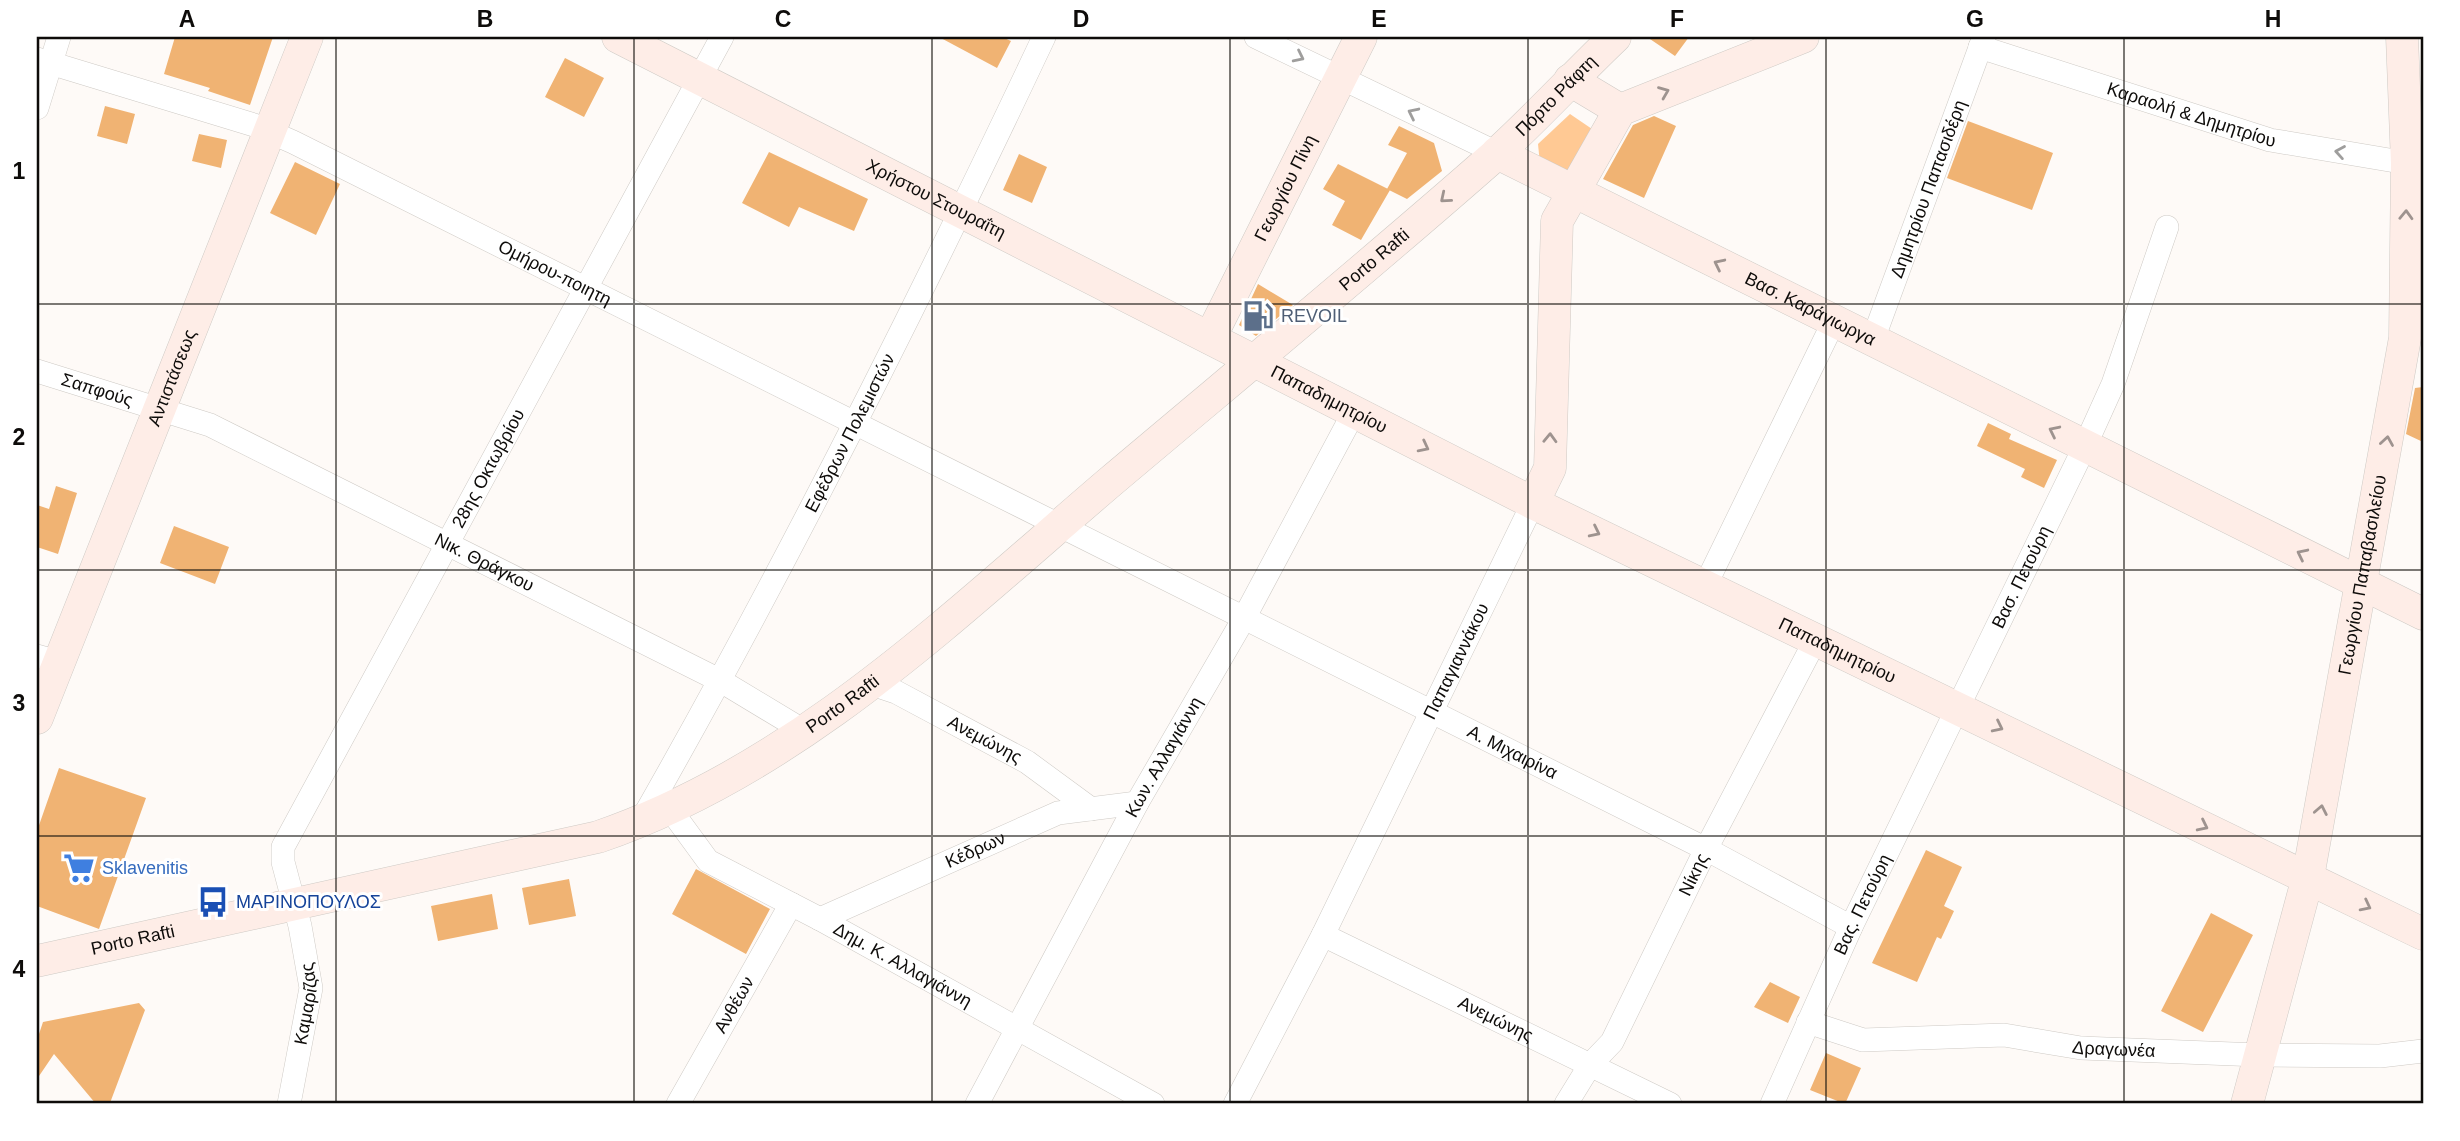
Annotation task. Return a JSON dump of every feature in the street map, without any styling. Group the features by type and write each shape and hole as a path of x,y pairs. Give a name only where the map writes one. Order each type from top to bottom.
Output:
{"main road":[{"name":"Αντιστάσεως","path":"37,718 48,659 157,408 307,37"},
{"name":"Χρήστου Στουραΐτη","path":"618,37 1255,360"},
{"name":"Γεωργίου Πίνη","path":"1210,338 1362,37"},
{"name":"Πόρτο Ράφτη","path":"1497,153 1615,37"},
{"path":"1570,80 1620,110 1803,37"},
{"name":"Γεωργίου Παπαβασιλείου","path":"2247,1104 2308,877 2410,351 2402,37"},
{"name":"Παπαγιαννάκου","path":"1533,503 1549,468 1557,221 1620,110"},
{"name":"Βασ. Καράγιωργα","path":"1497,153 2423,614"},
{"name":"Porto Rafti","path":"37,961 580,842 640,823 761,759 872,684 1497,153"},
{"name":"Παπαδημητρίου","path":"1255,360 1533,503 2423,934"}],"street":[{"path":"37,108 45,61 59,37"},
{"name":"28ης Οκτωβρίου","path":"294,904 283,862 284,847 722,37"},
{"name":"Εφέδρων Πολεμιστών","path":"640,823 721,681 857,425 962,212 1044,37"},
{"name":"Βασ. Καράγιωργα","path":"1256,37 1497,153"},
{"name":"Καραολή & Δημητρίου","path":"1982,42 2270,140 2407,163"},
{"name":"Δημητρίου Παπασιδέρη","path":"1872,342 1982,42"},
{"name":"Ομήρου-ποιητη","path":"45,61 269,131 586,286 1057,527"},
{"name":"Βασ. Πετούρη","path":"1959,708 2113,384 2167,227"},
{"path":"2410,351 2423,313"},
{"path":"1705,586 1834,321"},
{"name":"Σαπφούς","path":"37,372 157,408"},
{"name":"Νικ. Θράγκου","path":"157,408 210,425 721,681 804,731"},
{"name":"Κων. Αλλαγιάννη","path":"976,1104 1137,803 1243,620 1354,412"},
{"name":"Παπαγιαννάκου","path":"1235,1104 1323,935 1533,503"},
{"name":"Α. Μιχαιρίνα","path":"1057,527 1706,849 1851,927"},
{"name":"Νίκης","path":"1566,1104 1590,1065 1612,1042 1706,849 1816,639"},
{"name":"Ανεμώνης","path":"872,684 895,692 1027,762 1091,809"},
{"name":"Βας. Πετούρη","path":"1772,1104 1851,927 1959,708"},
{"name":"Κέδρων","path":"820,919 1058,813 1137,803"},
{"name":"Δημ. Κ. Αλλαγιάννη","path":"670,809 708,861 820,919 1153,1104"},
{"name":"Καμαρίζας","path":"289,1104 310,988 294,904"},
{"name":"Ανθέων","path":"678,1104 791,904"},
{"name":"Ανεμώνης","path":"1323,935 1670,1104"},
{"name":"Δραγωνέα","path":"1808,1023 1863,1040 2004,1035 2081,1048 2259,1055 2380,1056 2423,1051"}],"shaded area":[{"path":"1570,114 1592,129 1565,176 1540,164 1538,144"}],"building":[{"path":"175,37 273,37 250,105 208,91 210,88 164,74"},
{"path":"939,37 1002,37 1011,41 997,68"},
{"path":"1647,37 1689,37 1675,56"},
{"path":"565,58 604,78 584,117 545,97"},
{"path":"105,106 135,114 127,144 97,136"},
{"path":"1654,116 1676,126 1644,198 1603,179 1633,125"},
{"path":"1968,121 2053,153 2032,210 1947,178"},
{"path":"1399,126 1434,143 1442,171 1407,199 1387,189 1407,153 1388,145"},
{"path":"199,134 227,140 221,168 192,161"},
{"path":"769,152 868,199 854,231 799,207 789,227 742,203"},
{"path":"1019,154 1047,167 1032,203 1003,190"},
{"path":"295,162 340,184 316,235 270,213"},
{"path":"1338,164 1390,190 1361,240 1332,225 1345,201 1323,189"},
{"path":"1258,284 1293,305 1256,336 1239,325"},
{"path":"2423,387 2423,442 2406,434 2415,388"},
{"path":"1988,423 2011,434 2009,439 2057,460 2044,488 2021,477 2025,469 1977,446"},
{"path":"56,486 77,493 58,554 37,547 37,505 49,509"},
{"path":"174,526 229,547 215,584 160,563"},
{"name":"Sklavenitis","path":"59,768 146,798 99,929 37,906 37,831"},
{"path":"1926,850 1962,867 1944,906 1954,911 1941,939 1937,937 1917,982 1872,963"},
{"path":"696,869 770,909 746,954 672,914"},
{"path":"569,879 576,916 529,925 522,888"},
{"path":"492,894 498,929 438,941 431,906"},
{"path":"2211,913 2253,935 2203,1032 2161,1011"},
{"path":"1770,982 1800,997 1788,1023 1754,1007"},
{"path":"139,1003 145,1010 110,1103 96,1104 54,1054 37,1079 37,1040 43,1022"},
{"path":"1826,1053 1861,1068 1845,1104 1810,1090"}],"place":[{"name":"REVOIL","path":"1258,316"},
{"name":"Sklavenitis","path":"79,868"},
{"name":"ΜΑΡΙΝΟΠΟΥΛΟΣ","path":"213,902"}]}
